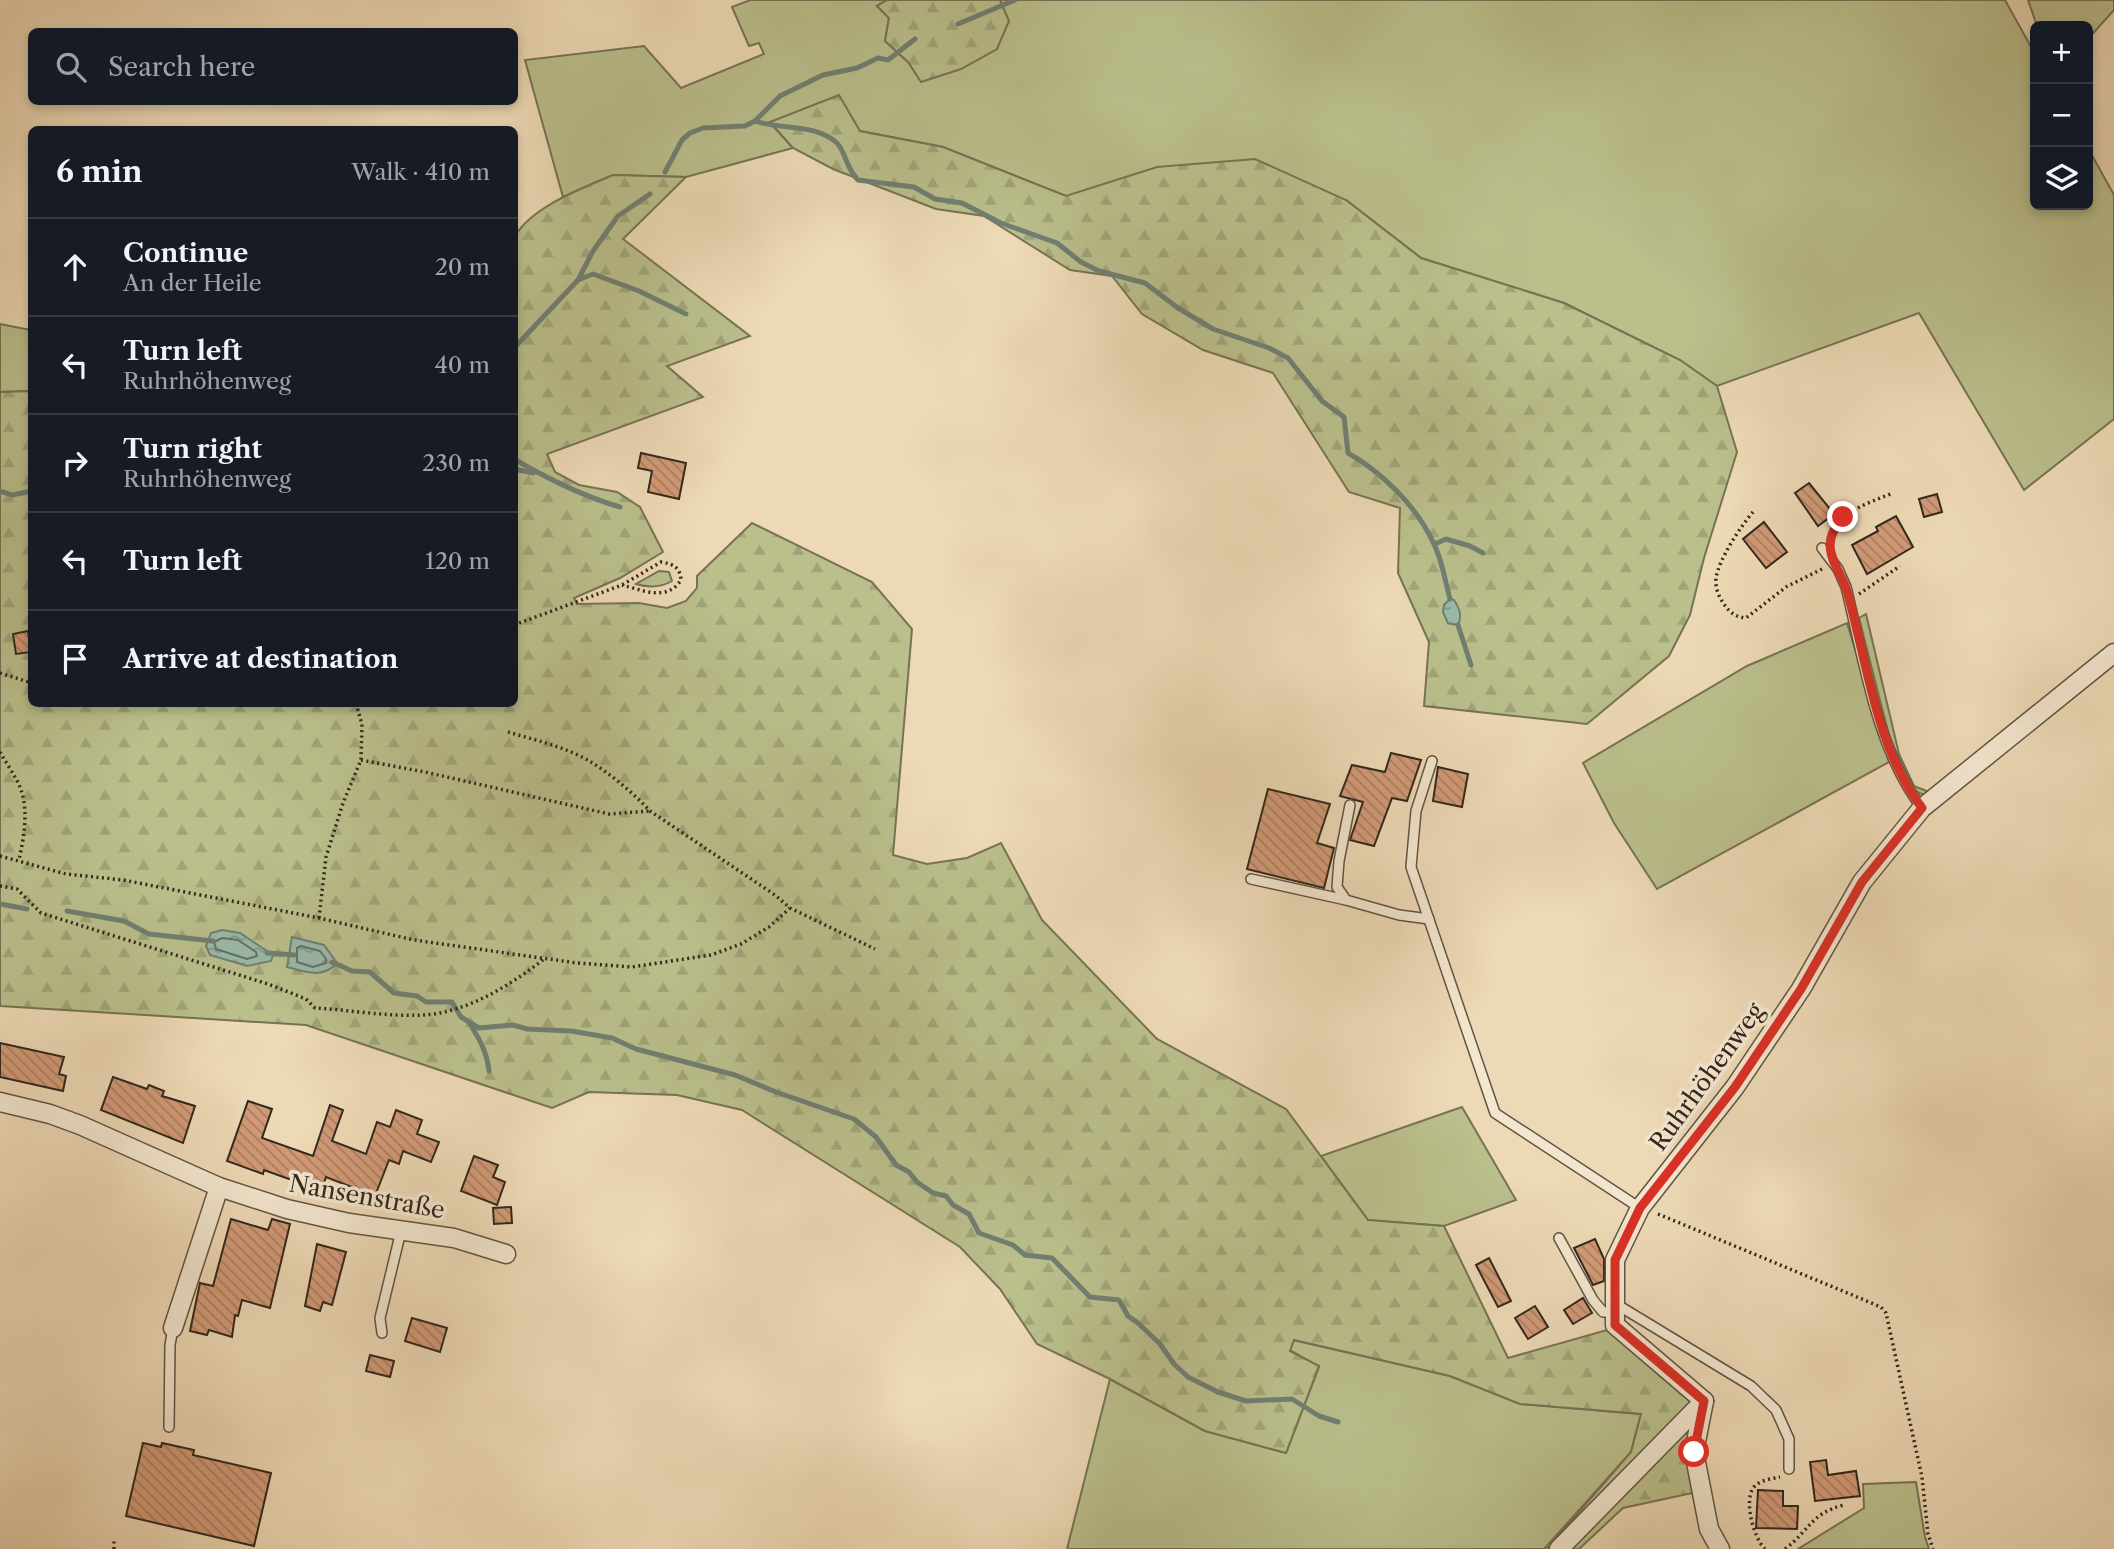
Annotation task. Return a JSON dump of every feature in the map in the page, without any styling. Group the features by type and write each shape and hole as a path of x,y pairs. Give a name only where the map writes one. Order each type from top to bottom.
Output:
{"street":[{"name":"Ruhrhöhenweg","path":"1615,1308 1615,1260 1801,989 1862,882 1922,808 2114,653"},
{"name":"Nansenstraße","path":"0,1102 51,1114 80,1125 219,1187 324,1218 454,1238 506,1254"},
{"path":"173,1328 219,1187"},
{"path":"1615,1308 1615,1325 1704,1401"},
{"path":"1559,1549 1704,1401"},
{"path":"1704,1401 1694,1452 1709,1529 1720,1549"}],"lane":[{"path":"1822,548 1835,564 1851,606 1884,737 1902,779 1922,808"},
{"path":"1432,761 1416,811 1411,867 1495,1114 1648,1209"},
{"path":"1346,900 1337,887 1350,805"},
{"path":"1251,879 1399,915 1429,919"},
{"path":"382,1332 380,1318 401,1231"},
{"path":"1559,1238 1593,1300 1603,1312 1615,1308 1751,1387 1776,1410 1789,1439 1789,1469"},
{"path":"169,1427 173,1328"}],"path":[{"path":"1753,512 1737,530 1716,577 1722,600 1738,618 1746,618 1787,587 1835,564 1830,542 1834,528 1843,517 1859,507 1893,493"},
{"path":"518,624 622,585 661,562 673,564 680,572 681,580 669,592 656,593 622,585"},
{"path":"1851,606 1857,596 1900,566"},
{"path":"0,673 28,682"},
{"path":"319,918 326,856 343,803 361,760 362,724 357,707"},
{"path":"508,732 552,745 590,761 637,797 650,811 790,908 875,949"},
{"path":"0,752 20,787 24,808 25,833 19,860"},
{"path":"361,760 610,814 650,811"},
{"path":"0,856 66,874 123,880 319,918 414,940 544,959 632,967 711,955 741,944 769,927 790,908"},
{"path":"0,886 18,889 41,912 268,985 306,999 315,1008 424,1015 456,1008 492,994 544,959"},
{"path":"1648,1209 1881,1307 1886,1313 1922,1477 1928,1534 1933,1549"},
{"path":"1765,1549 1752,1529 1750,1494 1754,1487 1763,1481 1786,1475 1789,1469"},
{"path":"1785,1549 1816,1517 1827,1510 1844,1505"},
{"path":"114,1541 115,1549"}],"green space":[{"path":"750,0 887,0 877,6 889,18 885,41 908,62 1009,22 1000,0 2005,0 2030,45 2030,210 2093,210 2093,157 2114,195 2114,419 2024,490 1919,313 1717,386 1680,360 1564,303 1421,258 1346,200 1066,196 943,147 860,131 770,123 793,148 686,177 613,175 563,197 525,60 644,46 681,88 764,54 759,43 749,46 732,7"},
{"path":"887,0 1000,0 1009,21 997,49 961,69 921,82 908,62 885,41 889,18 877,6"},
{"path":"2028,0 2114,0 2114,10 2093,33 2093,21 2035,21"},
{"path":"839,95 860,131 943,147 1066,196 1157,167 1255,159 1346,200 1421,258 1564,303 1680,360 1717,386 1737,452 1704,558 1690,615 1669,656 1587,724 1424,706 1429,642 1398,573 1400,508 1349,492 1273,373 1203,350 1142,314 1112,276 1070,270 984,216 936,209 833,169 793,148 770,122"},
{"path":"613,175 686,177 623,239 750,336 667,366 703,397 547,454 555,472 579,485 617,492 640,507 663,552 620,578 574,598 577,604 639,603 667,608 686,601 697,588 697,576 752,523 872,582 912,629 893,855 927,864 967,858 1001,843 1042,920 1157,1039 1286,1109 1368,1220 1444,1226 1508,1358 1614,1328 1700,1400 1697,1492 1623,1508 1579,1549 1547,1549 1631,1452 1641,1414 1520,1404 1450,1376 1294,1340 1290,1351 1319,1366 1286,1453 1205,1431 1110,1379 1037,1344 1000,1289 960,1247 742,1110 677,1095 589,1092 552,1108 306,1025 0,1006 0,392 28,391 28,707 518,707 518,232 545,207"},
{"path":"0,324 28,329 28,391 0,392"},
{"path":"659,571 669,572 672,581 654,587 636,584"},
{"path":"1866,614 1899,754 1914,786 1929,792 1924,795 1915,791 1894,755 1859,618"},
{"path":"1847,623 1889,762 1657,889 1614,823 1583,763 1747,666"},
{"path":"1462,1107 1516,1200 1444,1226 1368,1220 1321,1156"},
{"path":"1293,1340 1450,1376 1520,1404 1641,1414 1631,1452 1544,1549 1067,1549 1110,1379 1205,1431 1286,1453 1319,1367 1290,1350"},
{"path":"1916,1482 1929,1549 1798,1549 1864,1508 1863,1484"}],"water":[{"path":"1450,599 1454,600 1459,609 1458,625 1448,623 1443,612 1444,605"},
{"path":"222,930 240,933 273,955 271,961 247,966 210,955 206,946 211,933"},
{"path":"292,937 324,945 337,963 320,973 287,967"}],"building":[{"path":"641,453 686,463 679,499 648,492 652,471 638,468"},
{"path":"1809,483 1834,514 1818,526 1795,493"},
{"path":"1937,494 1942,512 1924,517 1919,499"},
{"path":"1896,516 1913,547 1867,574 1852,545 1878,531 1876,527"},
{"path":"1764,522 1787,552 1766,568 1743,539"},
{"path":"28,631 28,652 16,654 13,634"},
{"path":"1391,753 1421,760 1407,801 1392,798 1374,846 1350,840 1363,802 1340,796 1352,765 1385,772"},
{"path":"1438,767 1468,774 1462,807 1433,801"},
{"path":"1268,789 1330,804 1317,843 1334,848 1324,888 1247,869"},
{"path":"0,1043 64,1057 59,1074 66,1076 63,1091 0,1077"},
{"path":"113,1077 147,1089 149,1085 164,1091 162,1096 195,1106 183,1143 101,1110"},
{"path":"248,1101 272,1109 262,1138 313,1156 330,1105 343,1110 332,1141 366,1154 377,1122 390,1127 396,1110 422,1120 417,1134 439,1142 431,1162 403,1151 399,1164 389,1160 375,1196 326,1177 323,1186 305,1180 303,1184 264,1170 263,1174 227,1161"},
{"path":"474,1156 498,1165 493,1177 505,1182 497,1205 461,1191"},
{"path":"511,1207 512,1223 494,1224 493,1208"},
{"path":"231,1219 268,1230 272,1219 290,1224 270,1308 242,1300 238,1316 235,1315 232,1337 209,1330 207,1335 190,1331 200,1283 213,1286"},
{"path":"1595,1239 1604,1259 1604,1281 1593,1285 1574,1248"},
{"path":"317,1244 346,1252 332,1305 323,1302 320,1311 305,1306"},
{"path":"1489,1258 1511,1301 1498,1307 1476,1265"},
{"path":"1583,1298 1592,1313 1573,1324 1564,1310"},
{"path":"1535,1306 1548,1327 1528,1339 1515,1318"},
{"path":"412,1318 447,1328 440,1352 405,1341"},
{"path":"370,1355 394,1361 390,1377 366,1371"},
{"path":"143,1443 161,1447 162,1443 194,1450 193,1455 271,1473 254,1546 126,1516"},
{"path":"1826,1460 1828,1475 1856,1471 1860,1496 1815,1501 1810,1462"},
{"path":"1758,1490 1783,1491 1783,1506 1798,1506 1797,1529 1756,1528"}],"waterway":[{"path":"958,24 1015,0"},
{"path":"665,172 682,140 690,133 703,128 745,126 755,121 780,96 823,75 857,68 878,58 888,60 915,39"},
{"path":"755,121 807,129 827,136 842,150 850,170 858,180 914,187 935,199 962,203 1001,223 1057,243 1081,262 1099,271 1145,283 1178,308 1213,329 1269,348 1288,358 1322,401 1344,417 1348,453 1386,480 1408,503 1426,529 1441,563 1450,599"},
{"path":"518,344 578,280 593,251 618,216 650,194"},
{"path":"578,280 593,274 639,291 686,314"},
{"path":"518,461 592,498 620,507"},
{"path":"518,470 533,473"},
{"path":"0,491 12,495 28,492"},
{"path":"1435,544 1446,539 1483,553"},
{"path":"1458,625 1471,665"},
{"path":"0,904 27,909"},
{"path":"67,911 124,921 149,934 213,941"},
{"path":"267,953 295,955"},
{"path":"332,962 352,971 370,972 394,993 417,996 426,1002 452,1002 461,1017 479,1028 513,1025 527,1029 571,1031 612,1038 636,1049 735,1075 854,1119 876,1137 896,1165 909,1172 917,1182 933,1193 946,1196 953,1205 969,1214 979,1233 1013,1245 1025,1255 1052,1258 1090,1297 1119,1300 1128,1316 1160,1344 1174,1364 1188,1377 1218,1392 1246,1401 1292,1399 1319,1416 1338,1422"},
{"path":"470,1024 487,1058 489,1071"}],"route":[{"path":"1694,1452 1704,1401 1615,1325 1615,1260 1640,1208 1735,1087 1801,989 1862,882 1922,808 1908,790 1884,737 1846,587 1832,560 1830,542 1834,528 1843,517"}]}
